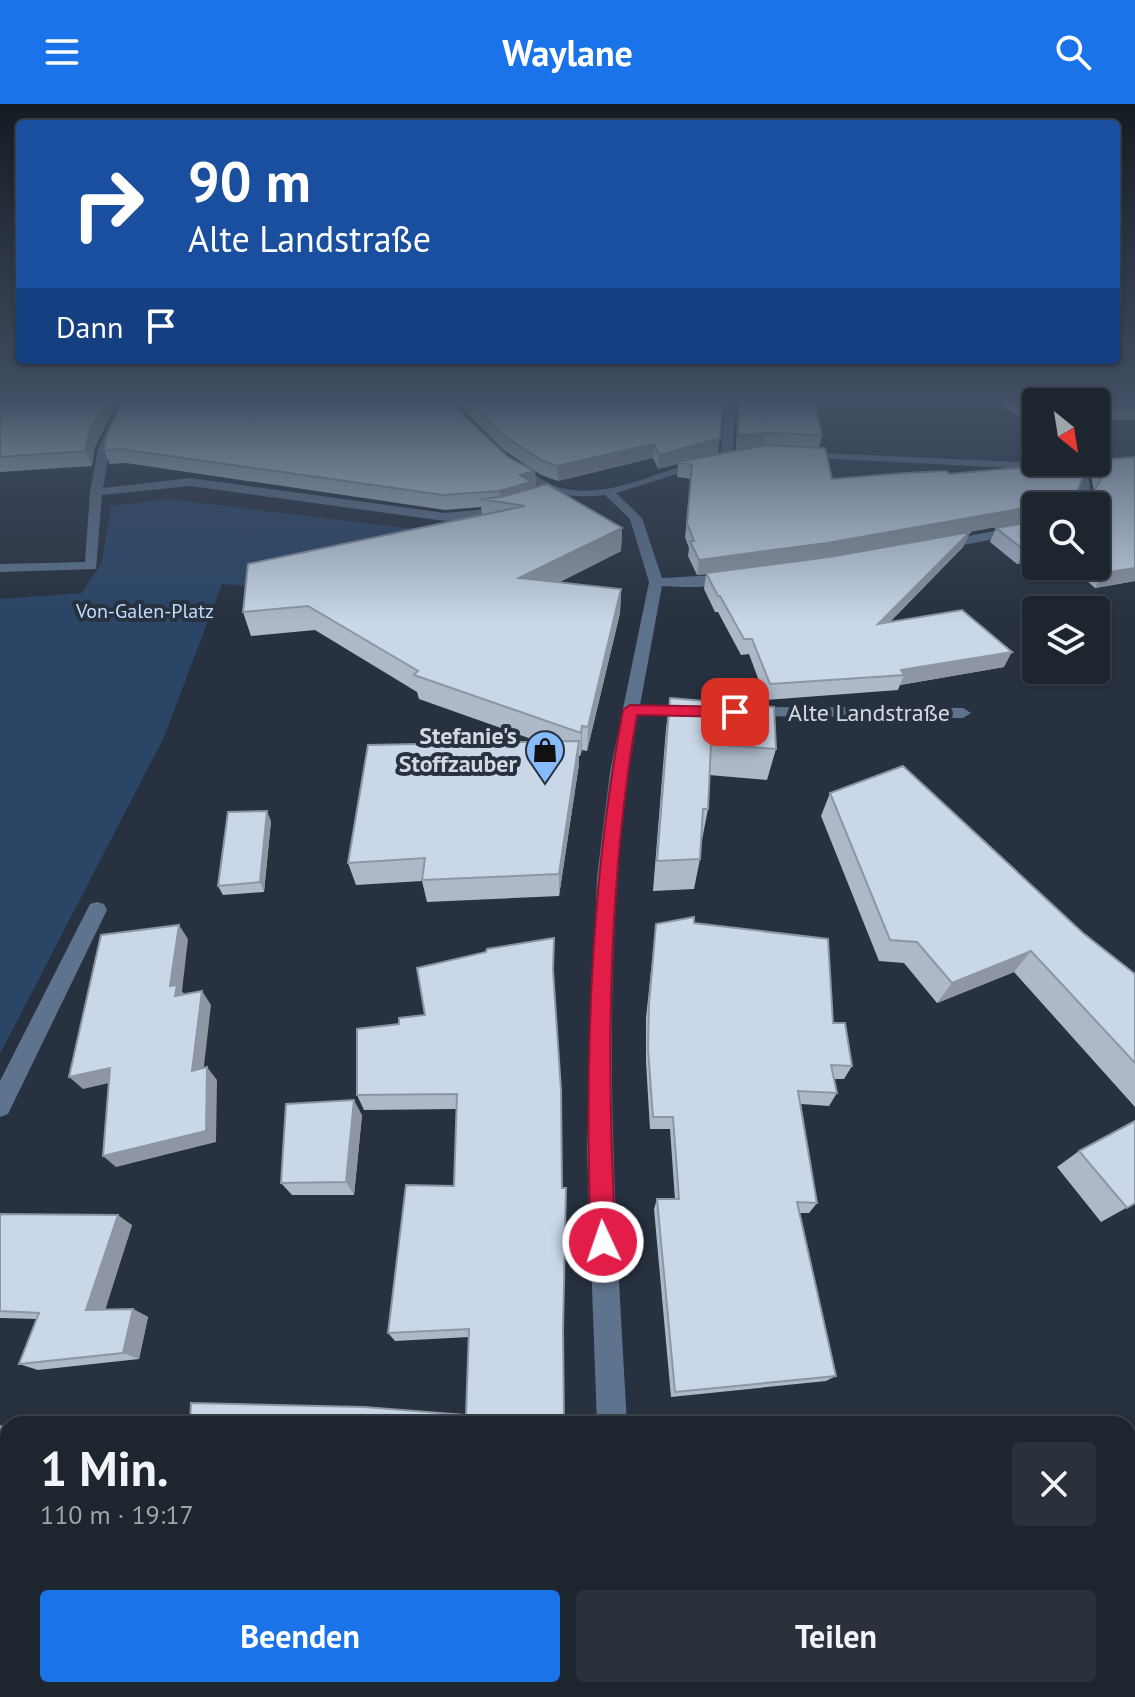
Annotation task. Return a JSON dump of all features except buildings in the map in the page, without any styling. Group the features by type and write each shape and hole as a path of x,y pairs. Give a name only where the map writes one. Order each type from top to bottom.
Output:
{"street":[{"path":"0,568 91,566 99,474"},
{"path":"529,474 566,493"},
{"path":"96,492 190,482 445,517 502,513 566,493 608,492 668,474"},
{"path":"608,492 636,518 656,582 630,710 607,870 599,1150 612,1416"},
{"path":"933,546 1022,530"},
{"path":"656,582 693,583 751,575"},
{"name":"Alte Landstraße","path":"630,710 963,713"},
{"path":"0,1106 97,910"}],"green space":[{"name":"Von-Galen-Platz","path":"169,499 422,530 256,587 222,584 164,737 0,1054 0,599 82,593 102,562 111,506"}],"place":[{"name":"Stefanie's Stoffzauber","path":"545,784"}],"route":[{"path":"603,1242 599,1150 607,877 619,772 630,710 735,712"}]}
